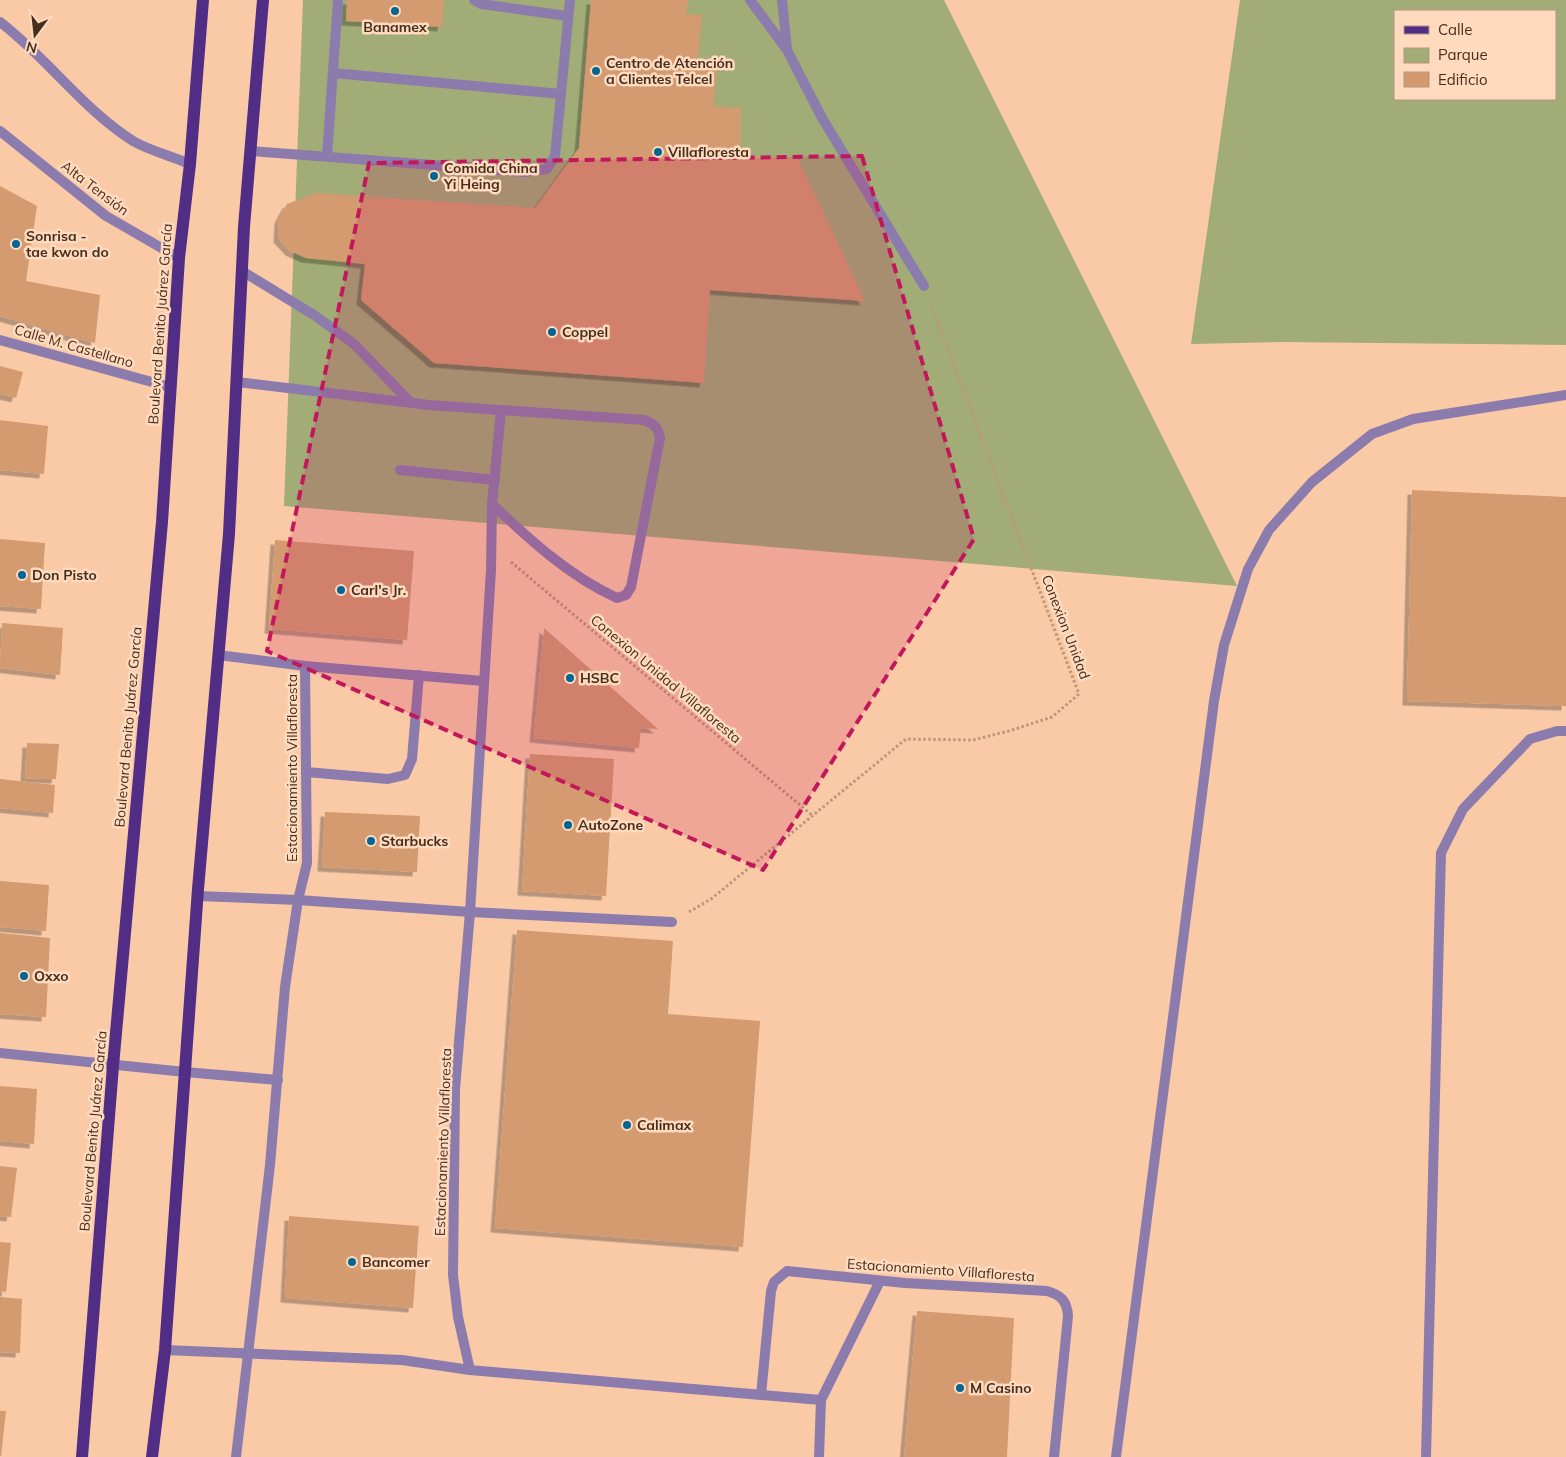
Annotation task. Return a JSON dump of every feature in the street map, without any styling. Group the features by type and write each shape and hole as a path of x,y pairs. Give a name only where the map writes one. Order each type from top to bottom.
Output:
{"main road":[{"name":"Boulevard Benito Juárez García","path":"82,1457 113,1066 162,522 179,258 190,164 203,0"},
{"path":"152,1457 165,1350 198,896 229,534 242,270 263,0"}],"street":[{"path":"328,156 338,0"},
{"path":"474,0 481,4 567,16"},
{"path":"250,152 328,156 525,172 547,168 555,156 570,0"},
{"path":"750,0 787,50 822,118 924,286"},
{"path":"782,0 787,50"},
{"path":"0,22 24,40 106,121 134,142 190,164"},
{"path":"333,73 561,94"},
{"name":"Alta Tensión","path":"0,131 106,216 179,258"},
{"path":"242,270 314,315 354,344 410,402"},
{"name":"Calle M. Castellano","path":"0,340 170,387"},
{"path":"236,382 501,411 644,420 657,426 660,438 631,587 626,595 617,598 566,568 529,539 492,504"},
{"path":"1116,1457 1214,701 1224,645 1248,569 1269,530 1312,482 1372,434 1414,419 1566,394"},
{"name":"Estacionamiento Villafloresta","path":"470,1370 458,1317 453,1275 455,1089 470,912 491,570 492,504 501,411"},
{"path":"400,470 495,480"},
{"name":"Estacionamiento Villafloresta","path":"218,655 305,666 483,681"},
{"name":"Estacionamiento Villafloresta","path":"246,1353 270,1165 285,987 298,900 307,863 305,666"},
{"path":"306,772 388,780 405,775 412,759 419,675"},
{"path":"1426,1457 1441,852 1463,809 1530,739 1557,731 1566,731"},
{"path":"198,896 672,922"},
{"path":"0,1053 113,1066 278,1080"},
{"name":"Estacionamiento Villafloresta","path":"761,1395 771,1291 774,1282 787,1272 796,1271 880,1281 1047,1291 1063,1299 1067,1307 1068,1316 1054,1457"},
{"path":"819,1457 821,1400 880,1281"},
{"path":"165,1350 402,1360 470,1370 821,1400"},
{"path":"236,1457 246,1353"}],"path":[{"name":"Conexion Unidad","path":"672,922 712,899 906,739 973,740 991,736 1052,717 1080,694 924,286"},
{"name":"Conexion Unidad Villafloresta","path":"507,558 812,816"}],"highlighted area":[{"path":"862,156 974,539 763,870 267,651 369,163"}],"green space":[{"path":"303,0 944,0 1237,586 284,506"},
{"path":"1240,0 1566,0 1566,345 1282,342 1191,344"}],"building":[{"name":"Banamex","path":"347,0 444,0 442,27 346,21"},
{"name":"Villafloresta","path":"591,0 688,0 686,14 702,15 698,58 718,60 713,106 741,108 741,156 798,159 865,301 710,290 704,383 434,363 361,300 365,264 306,258 290,251 278,238 279,219 287,204 316,193 535,208 579,148"},
{"name":"Sonrisa - tae kwon do","path":"0,186 37,206 26,281 100,295 95,343 0,316"},
{"path":"0,366 23,372 16,398 0,394"},
{"path":"0,420 48,426 44,474 0,470"},
{"path":"1412,490 1566,497 1566,706 1407,701"},
{"name":"Don Pisto","path":"0,539 45,543 41,609 0,606"},
{"name":"Carl's Jr.","path":"275,540 414,551 407,640 269,629"},
{"path":"2,623 63,628 60,675 0,668"},
{"name":"HSBC","path":"544,628 658,729 641,728 639,748 534,738"},
{"path":"27,743 59,744 56,779 25,778"},
{"name":"AutoZone","path":"530,754 614,759 606,896 522,891"},
{"path":"0,779 55,785 53,813 0,808"},
{"name":"Starbucks","path":"325,812 420,816 417,872 322,867"},
{"path":"0,881 49,885 46,931 0,927"},
{"name":"Calimax","path":"517,930 673,941 668,1014 760,1021 743,1247 495,1228"},
{"name":"Oxxo","path":"0,933 50,938 46,1017 0,1014"},
{"path":"0,1086 37,1089 34,1144 0,1141"},
{"path":"0,1166 17,1168 11,1217 0,1216"},
{"name":"Bancomer","path":"289,1216 419,1226 413,1308 285,1298"},
{"path":"0,1242 11,1243 6,1292 0,1291"},
{"path":"0,1297 22,1299 20,1353 0,1352"},
{"name":"M Casino","path":"917,1311 1014,1318 1007,1457 904,1457"},
{"path":"0,1411 6,1411 1,1456 0,1456"}],"place":[{"name":"Banamex","path":"395,11"},
{"name":"Centro de Atención a Clientes Telcel","path":"596,71"},
{"name":"Villafloresta","path":"658,152"},
{"name":"Comida China Yi Heing","path":"434,176"},
{"name":"Sonrisa - tae kwon do","path":"16,244"},
{"name":"Coppel","path":"552,332"},
{"name":"Don Pisto","path":"22,575"},
{"name":"Carl's Jr.","path":"341,590"},
{"name":"HSBC","path":"570,678"},
{"name":"AutoZone","path":"568,825"},
{"name":"Starbucks","path":"371,841"},
{"name":"Oxxo","path":"24,976"},
{"name":"Calimax","path":"627,1125"},
{"name":"Bancomer","path":"352,1262"},
{"name":"M Casino","path":"960,1388"}]}
